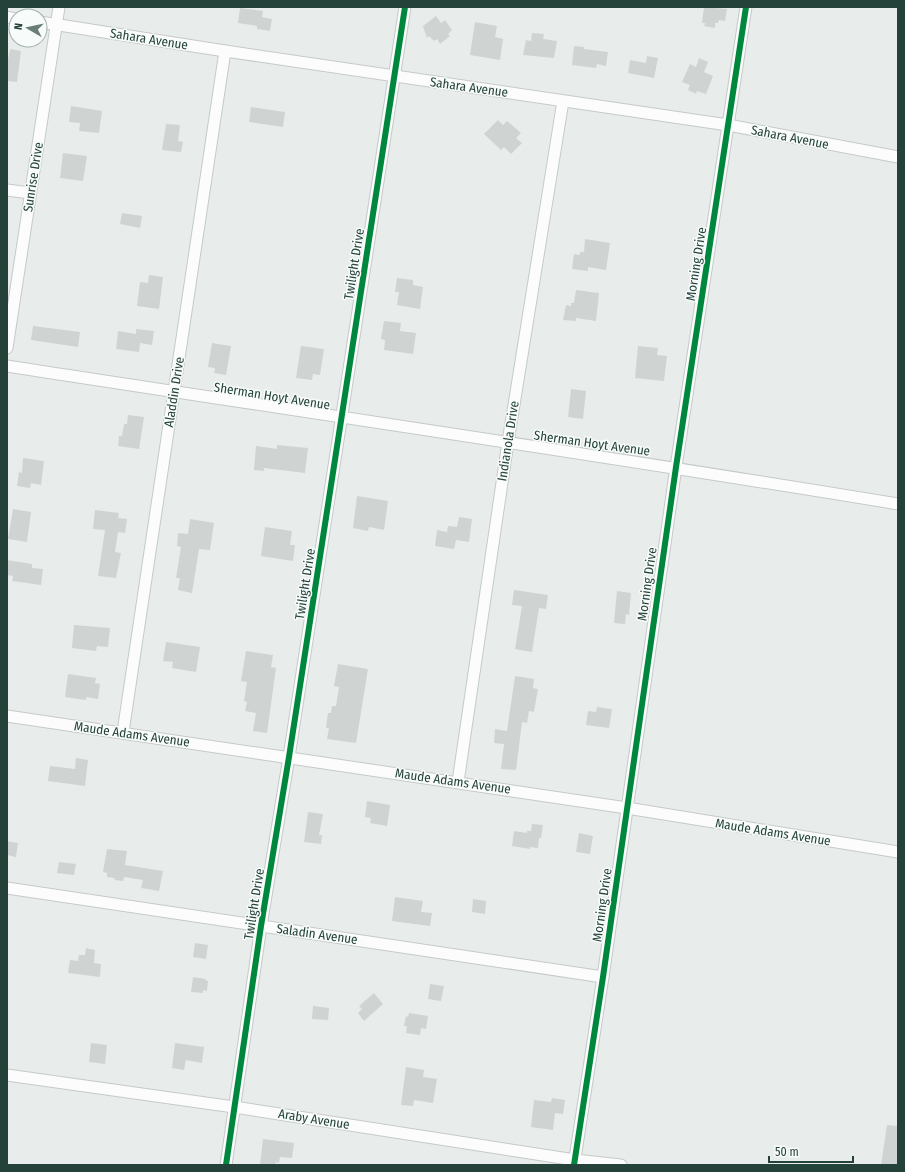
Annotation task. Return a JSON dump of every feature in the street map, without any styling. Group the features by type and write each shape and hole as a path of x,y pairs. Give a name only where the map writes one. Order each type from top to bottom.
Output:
{"street":[{"name":"Sunrise Drive","path":"7,348 59,7"},
{"name":"Twilight Drive","path":"226,1165 261,926 342,418 395,76 404,7"},
{"name":"Morning Drive","path":"575,1162 676,467 746,7"},
{"name":"Sahara Avenue","path":"48,23 728,125 898,157"},
{"name":"Aladdin Drive","path":"123,732 226,51"},
{"name":"Indianola Drive","path":"458,782 508,442 562,101"},
{"path":"7,190 30,193"},
{"name":"Sherman Hoyt Avenue","path":"7,366 342,418 676,467 898,504"},
{"name":"Maude Adams Avenue","path":"7,716 458,782 898,852"},
{"name":"Saladin Avenue","path":"7,888 603,977"},
{"name":"Araby Avenue","path":"7,1075 234,1107 575,1162 620,1165"}],"building":[{"path":"704,7 727,9 725,21 719,20 718,23 715,23 715,28 704,26 705,23 702,23"},
{"path":"240,8 263,11 262,17 272,19 270,31 257,29 257,26 238,23"},
{"path":"436,16 441,23 445,20 452,30 448,34 450,36 440,44 437,39 434,41 429,36 427,38 423,26"},
{"path":"475,22 497,26 495,37 503,39 500,60 470,55"},
{"path":"532,33 544,34 543,39 557,41 554,58 523,55 526,40 531,41"},
{"path":"574,46 584,47 584,49 608,52 606,66 597,64 596,68 572,65"},
{"path":"10,49 21,51 17,82 7,81 7,59"},
{"path":"647,56 658,58 654,78 628,73 630,60 646,63"},
{"path":"699,58 708,62 704,72 713,76 706,94 697,91 696,94 688,90 690,85 682,82 690,64 696,67"},
{"path":"71,106 102,111 99,133 79,131 80,123 69,122"},
{"path":"251,107 285,112 283,127 249,122"},
{"path":"498,120 503,125 507,121 521,133 516,138 522,143 511,154 504,147 501,150 484,134"},
{"path":"166,124 180,125 178,141 183,142 181,152 162,150"},
{"path":"63,153 87,156 83,181 60,178"},
{"path":"122,213 142,216 140,228 120,224"},
{"path":"585,239 610,243 606,270 588,267 588,271 572,269 574,254 580,255 580,252 584,252"},
{"path":"149,275 163,277 159,309 137,306 140,282 148,283"},
{"path":"397,278 413,280 413,285 423,287 420,309 397,305 399,292 395,292"},
{"path":"576,290 599,293 596,321 576,318 576,321 563,320 566,305 571,306 571,303 574,303"},
{"path":"384,321 401,323 400,331 416,333 413,354 384,350 385,340 381,339"},
{"path":"33,326 80,332 78,347 31,340"},
{"path":"136,329 154,331 152,345 140,343 139,352 116,349 118,331 136,334"},
{"path":"212,343 231,346 226,375 214,373 215,368 208,367"},
{"path":"301,346 324,349 320,375 313,374 312,380 296,378"},
{"path":"638,346 658,348 657,355 667,356 664,381 635,378"},
{"path":"571,389 586,391 583,419 568,417"},
{"path":"128,415 144,417 139,449 118,446 119,436 122,436 124,424 127,424"},
{"path":"277,445 308,448 305,473 264,468 264,471 254,470 256,446 277,449"},
{"path":"23,458 44,461 41,485 31,483 30,488 17,486 19,472 22,473"},
{"path":"357,496 388,501 384,530 369,527 368,531 353,528"},
{"path":"13,509 31,512 27,542 8,539"},
{"path":"95,510 119,513 118,518 127,519 125,533 118,532 115,552 121,553 116,578 98,576 105,530 93,529"},
{"path":"459,517 472,519 469,542 456,540 454,549 435,546 437,530 447,532 448,526 457,527"},
{"path":"190,519 214,523 210,550 199,549 192,593 178,590 180,578 176,578 181,547 177,546 178,533 188,534"},
{"path":"265,527 292,531 290,545 295,545 293,561 261,556"},
{"path":"7,560 32,564 32,568 43,569 41,585 12,581 13,576 7,575"},
{"path":"514,590 548,595 546,609 539,608 532,652 515,649 522,606 512,605"},
{"path":"617,591 631,593 629,615 626,614 625,624 614,623"},
{"path":"74,625 110,628 108,647 97,646 96,651 72,648"},
{"path":"166,642 200,647 196,672 172,668 173,662 163,661"},
{"path":"246,651 273,655 271,667 276,668 267,733 253,731 256,713 245,711 247,702 244,701 247,682 241,681"},
{"path":"338,664 368,669 356,743 327,739 329,728 326,728 328,713 331,713 332,706 336,706 339,687 334,686"},
{"path":"68,674 96,678 95,683 100,684 98,699 86,697 86,700 65,697"},
{"path":"515,676 534,679 533,688 538,689 534,712 529,711 527,723 522,722 516,770 501,769 504,744 494,743 495,729 507,731"},
{"path":"597,707 612,709 609,728 586,725 588,711 596,712"},
{"path":"76,758 88,760 85,786 48,781 50,766 75,769"},
{"path":"367,801 390,805 387,826 370,823 371,818 365,817"},
{"path":"308,812 323,814 319,835 322,835 321,844 304,842"},
{"path":"532,824 543,825 538,848 530,847 530,849 512,846 514,831 527,833 527,831 531,831"},
{"path":"579,833 593,836 590,854 576,852"},
{"path":"7,841 18,843 16,857 7,855"},
{"path":"107,849 127,851 125,865 163,871 159,891 141,888 143,880 124,877 123,881 114,880 115,878 107,877 107,873 103,872"},
{"path":"59,862 76,864 74,875 57,873"},
{"path":"395,897 423,901 421,912 432,913 430,926 392,921"},
{"path":"473,899 486,901 485,914 472,912"},
{"path":"195,943 208,945 206,959 193,957"},
{"path":"86,948 95,950 94,963 101,964 100,977 68,973 70,960 78,961 79,955 85,955"},
{"path":"193,977 206,979 205,980 208,981 207,991 203,990 203,993 191,992"},
{"path":"430,984 444,986 441,1001 428,999"},
{"path":"374,993 383,1004 364,1021 358,1013 362,1009 359,1006"},
{"path":"313,1006 329,1008 328,1020 312,1019"},
{"path":"409,1013 428,1016 426,1029 421,1028 420,1035 406,1033 407,1026 404,1026 406,1016 408,1017"},
{"path":"91,1043 107,1045 105,1064 89,1062"},
{"path":"175,1043 204,1047 202,1063 186,1060 184,1070 172,1068"},
{"path":"406,1067 424,1070 423,1077 437,1079 433,1103 414,1100 413,1106 401,1105"},
{"path":"552,1098 565,1100 563,1114 555,1113 553,1130 531,1127 534,1100 551,1102"},
{"path":"887,1125 898,1126 898,1165 881,1165"},
{"path":"263,1139 294,1143 292,1158 280,1157 279,1163 276,1162 275,1165 260,1165"}],"cycle path":[{"path":"226,1165 261,926 289,757 405,7"},
{"path":"574,1165 603,977 676,467 746,7"}]}
